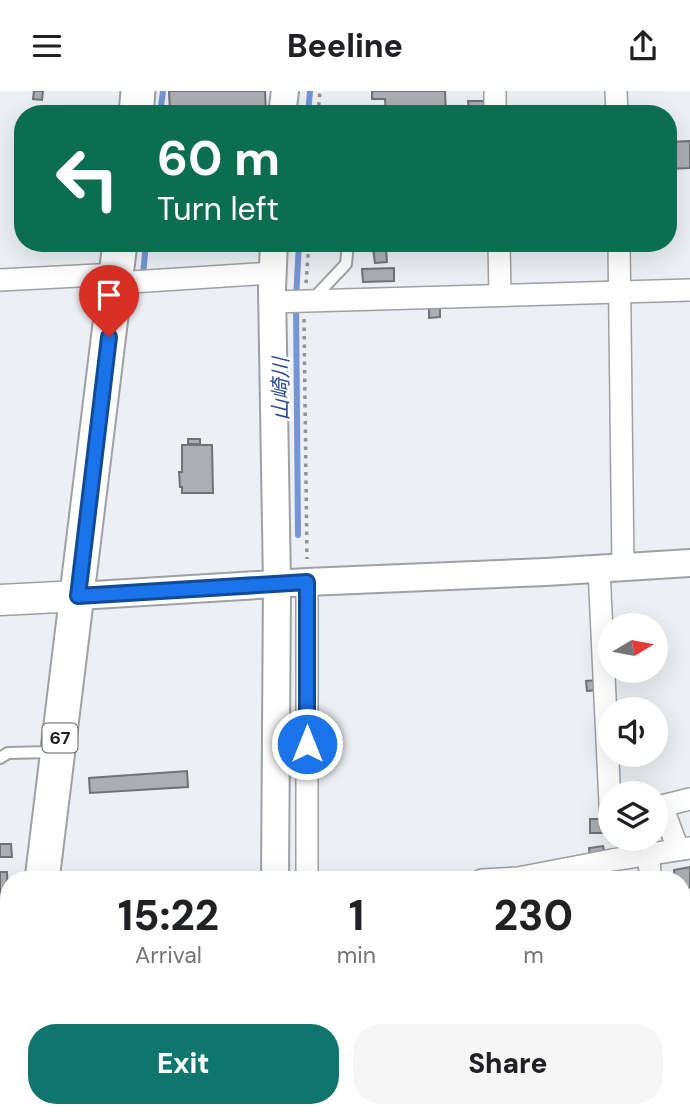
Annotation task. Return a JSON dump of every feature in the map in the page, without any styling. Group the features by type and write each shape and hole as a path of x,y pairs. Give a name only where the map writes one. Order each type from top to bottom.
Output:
{"main road":[{"name":"67","path":"43,871 117,267"},
{"path":"0,600 78,596"}],"street":[{"path":"274,252 273,273 295,301 277,584 275,871"},
{"path":"499,252 500,295"},
{"path":"611,781 611,569 619,252"},
{"path":"0,280 117,267 273,273"},
{"path":"295,301 690,290"},
{"path":"78,596 690,563"},
{"path":"307,582 307,871"},
{"path":"555,871 684,848 662,806 690,799"},
{"path":"612,851 612,860"},
{"path":"648,854 650,871"}],"lane":[{"path":"295,301 346,264 347,252"},
{"path":"3,753 59,751"}],"path":[{"path":"307,252 295,301 307,582"}],"building":[{"path":"34,91 43,91 42,100 33,99"},
{"path":"169,91 265,91 266,105 170,105"},
{"path":"372,91 445,91 446,105 385,105 385,99 372,99"},
{"path":"468,101 484,101 484,105 468,105"},
{"path":"690,141 690,168 677,169 677,142"},
{"path":"373,252 386,252 387,262 375,263"},
{"path":"394,268 394,281 363,282 362,269"},
{"path":"440,307 440,317 429,318 429,308"},
{"path":"188,439 200,439 200,444 188,444"},
{"path":"182,445 212,445 213,493 182,493 179,472 182,472"},
{"path":"598,680 600,690 587,691 586,681"},
{"path":"187,771 188,787 90,793 89,778"},
{"path":"590,819 598,819 598,833 590,833"},
{"path":"0,844 11,844 12,857 0,857"},
{"path":"598,847 598,851 604,851 605,855 590,858 589,848"},
{"path":"690,867 690,871 674,870"}],"waterway":[{"path":"161,105 163,91"},
{"name":"山崎川","path":"309,105 310,91"},
{"path":"145,252 145,275"},
{"name":"山崎川","path":"298,535 296,299 299,252"}],"route":[{"path":"109,337 78,596 307,582 307,744"}]}
